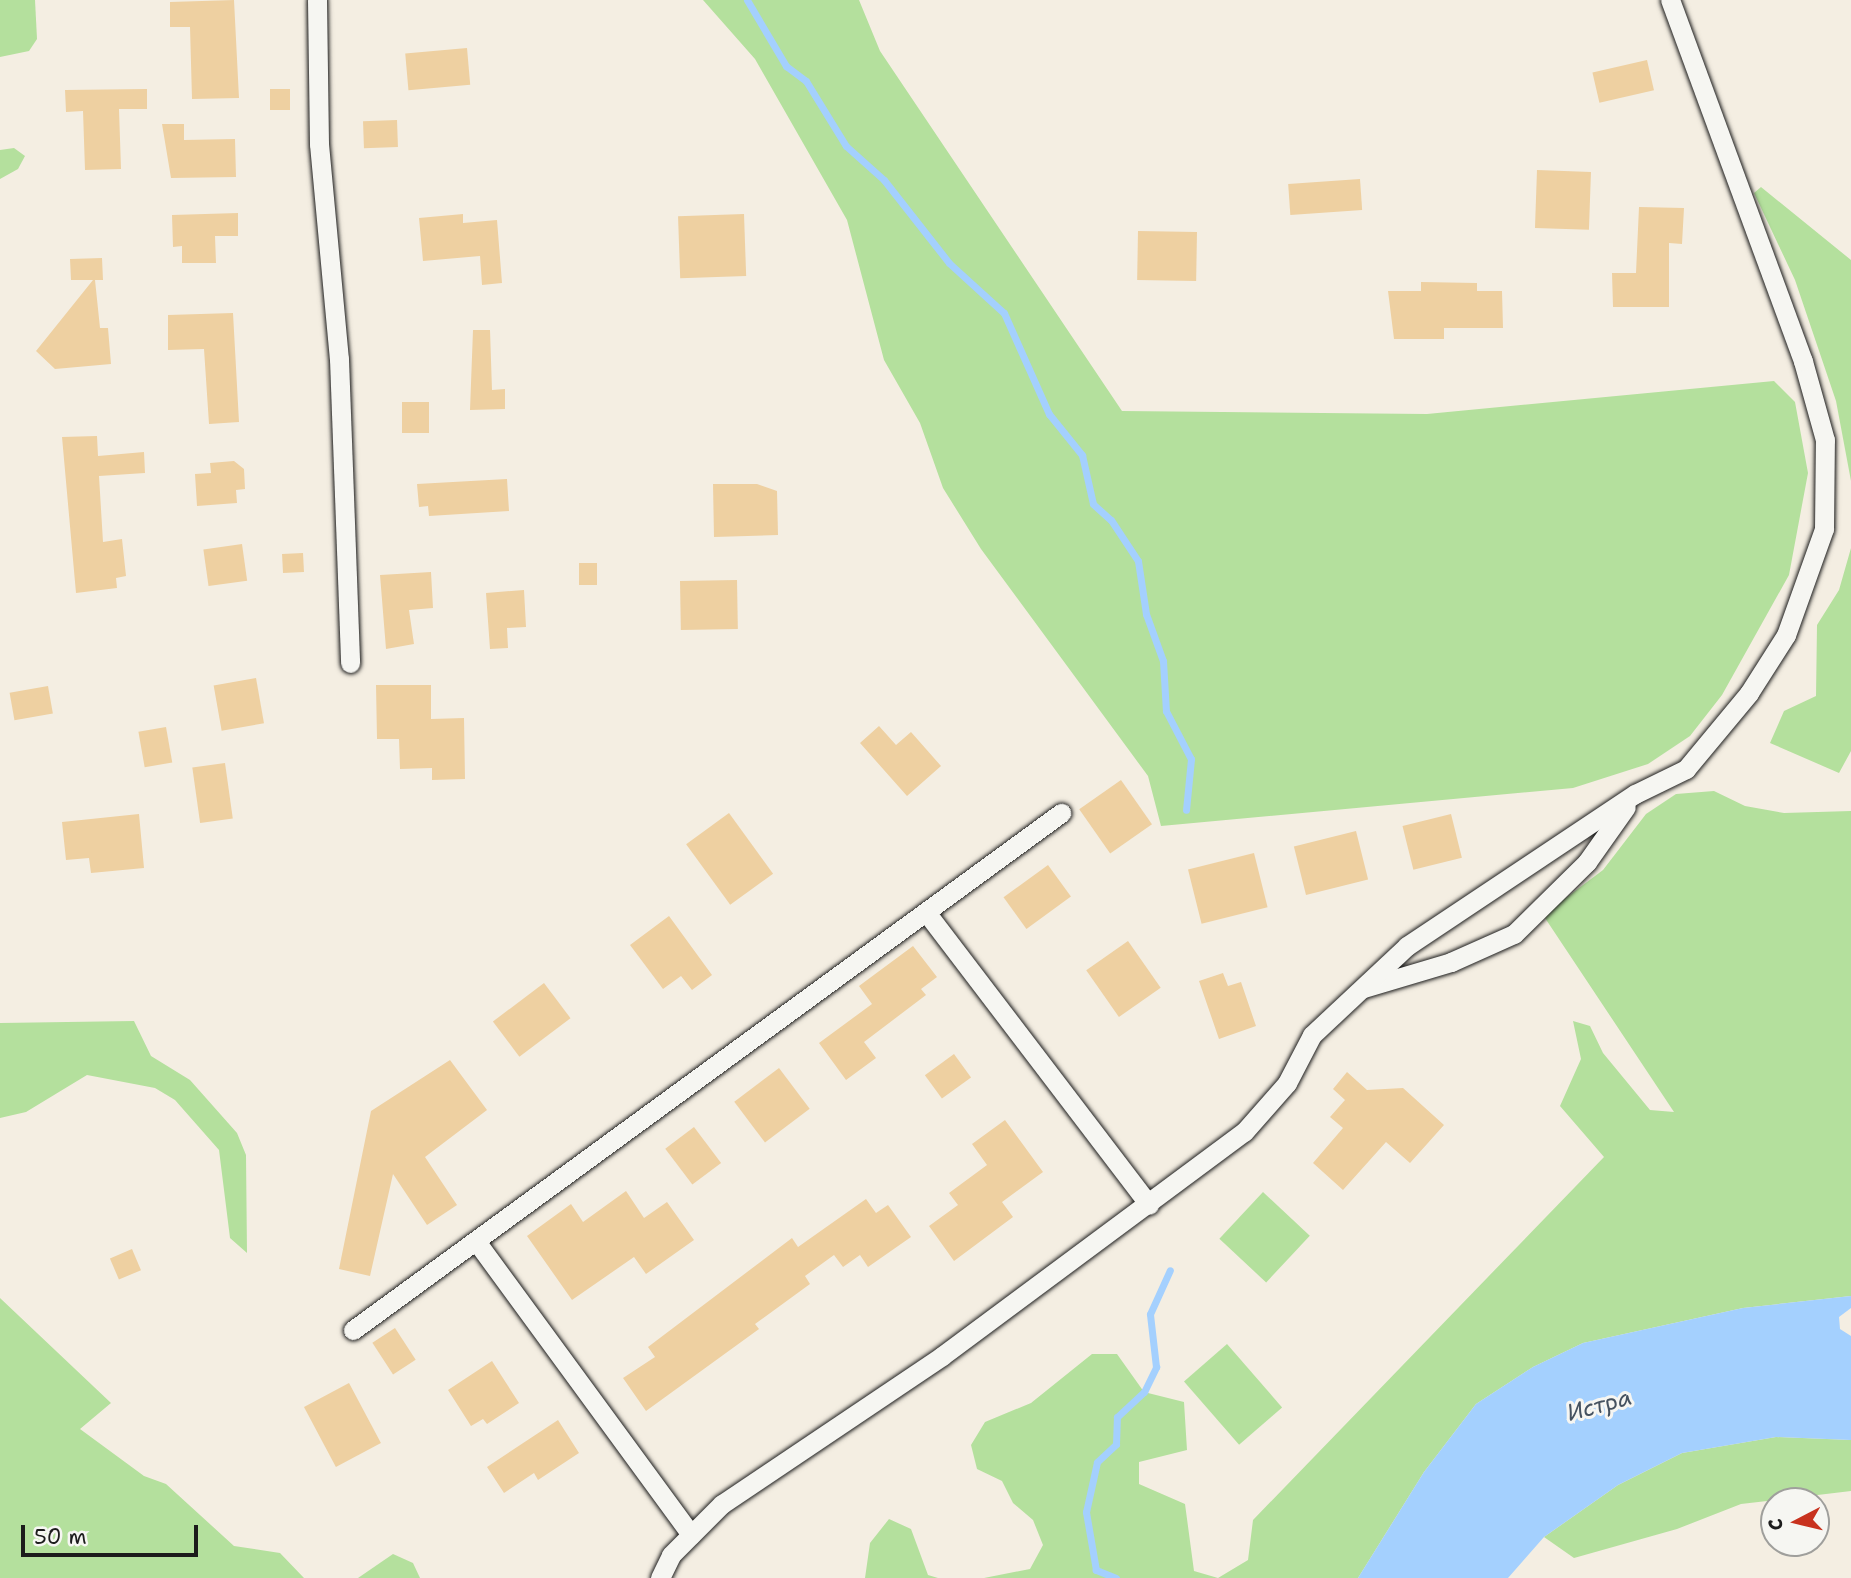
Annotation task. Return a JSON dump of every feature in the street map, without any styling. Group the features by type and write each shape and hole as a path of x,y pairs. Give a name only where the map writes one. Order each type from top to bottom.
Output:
{"street":[{"path":"317,0 319,144 339,359 350,663"},
{"path":"660,1578 671,1555 722,1504 942,1356 1244,1132 1287,1083 1312,1035 1407,946 1635,794 1686,769 1749,693 1786,635 1824,529 1828,488 1825,440 1803,361 1670,0"},
{"path":"1359,990 1451,962 1514,934 1587,862 1635,794"},
{"path":"353,1330 1061,813"},
{"path":"926,912 1149,1205"},
{"path":"476,1241 691,1535"}],"green space":[{"path":"0,0 35,0 37,39 29,51 0,57"},
{"path":"703,0 859,0 880,51 1122,411 1427,414 1774,381 1795,402 1808,473 1789,575 1722,695 1690,736 1648,764 1573,788 1161,826 1148,776 981,549 943,488 920,423 884,360 847,220 755,59"},
{"path":"14,148 25,156 18,169 0,179 0,150"},
{"path":"1761,187 1851,260 1851,481 1836,401 1795,280 1754,193"},
{"path":"1851,548 1851,751 1839,773 1770,743 1784,711 1816,696 1817,625 1839,590"},
{"path":"1714,791 1745,806 1784,813 1851,811 1851,1296 1743,1308 1583,1343 1533,1367 1476,1404 1424,1472 1358,1578 1218,1578 1248,1560 1253,1520 1604,1157 1560,1106 1581,1059 1573,1021 1590,1026 1603,1053 1650,1110 1674,1112 1543,915 1603,870 1646,814 1676,794"},
{"path":"134,1021 151,1056 190,1080 237,1133 246,1155 247,1253 230,1238 219,1150 175,1100 155,1088 87,1075 26,1112 0,1118 0,1023"},
{"path":"1263,1192 1310,1236 1266,1282 1219,1239"},
{"path":"0,1298 111,1403 80,1429 144,1476 166,1484 234,1546 280,1553 304,1578 0,1578"},
{"path":"1227,1344 1282,1407 1239,1445 1184,1381"},
{"path":"1092,1354 1117,1354 1144,1392 1184,1402 1187,1450 1139,1462 1139,1484 1185,1504 1194,1571 1218,1578 984,1578 1030,1569 1043,1545 1033,1520 1013,1503 1002,1481 977,1469 971,1445 985,1422 1031,1403"},
{"path":"1776,1437 1851,1440 1851,1491 1830,1493 1830,1487 1760,1487 1760,1502 1741,1504 1677,1529 1574,1558 1544,1537 1618,1485 1682,1453"},
{"path":"889,1519 911,1529 928,1575 938,1578 865,1578 870,1543"},
{"path":"393,1554 413,1563 420,1578 358,1578"}],"water":[{"name":"Истра","path":"1851,1296 1851,1308 1839,1317 1840,1329 1851,1336 1851,1440 1776,1437 1682,1453 1618,1485 1544,1537 1508,1578 1358,1578 1424,1472 1476,1404 1533,1367 1583,1343 1743,1308"}],"building":[{"path":"234,0 239,98 192,99 190,27 170,27 170,2"},
{"path":"467,48 470,85 408,90 405,53"},
{"path":"1647,60 1654,90 1599,103 1592,73"},
{"path":"147,89 147,109 119,109 121,169 85,170 83,111 66,112 65,90"},
{"path":"270,89 290,89 290,110 270,110"},
{"path":"397,120 398,147 364,148 363,121"},
{"path":"162,124 184,124 184,140 235,139 236,177 171,178"},
{"path":"1537,170 1591,172 1589,230 1535,228"},
{"path":"1360,179 1362,210 1290,215 1288,184"},
{"path":"1639,207 1684,208 1682,244 1669,243 1669,307 1613,307 1612,273 1636,273"},
{"path":"238,213 238,236 215,236 216,263 182,263 182,246 173,247 172,215"},
{"path":"463,214 463,223 497,220 502,283 482,285 480,256 423,261 419,218"},
{"path":"744,214 746,276 680,278 678,216"},
{"path":"1138,231 1197,232 1196,281 1137,280"},
{"path":"102,258 103,280 95,280 100,328 108,328 111,364 55,369 36,351 93,280 71,280 70,259"},
{"path":"1421,282 1477,283 1477,291 1502,291 1503,328 1444,328 1444,339 1394,339 1388,291 1421,291"},
{"path":"233,313 239,422 209,424 204,349 168,350 168,315"},
{"path":"473,330 490,330 492,390 505,389 505,409 470,410"},
{"path":"402,402 429,402 429,433 402,433"},
{"path":"97,436 98,456 144,452 145,473 99,476 103,542 122,539 126,576 116,578 117,588 76,593 62,437"},
{"path":"234,461 244,469 245,489 236,490 237,503 197,506 195,474 211,473 210,463"},
{"path":"507,479 509,511 429,516 428,506 419,507 417,484"},
{"path":"713,484 757,484 777,491 778,535 714,537"},
{"path":"242,544 247,581 209,586 203,549"},
{"path":"303,553 304,572 283,573 282,554"},
{"path":"579,563 597,563 597,585 579,585"},
{"path":"431,572 433,608 409,610 414,644 386,649 380,575"},
{"path":"737,580 738,629 681,630 680,581"},
{"path":"524,590 526,627 507,628 508,648 490,649 486,593"},
{"path":"256,678 264,723 222,731 214,685"},
{"path":"376,685 431,685 431,719 464,718 465,779 432,780 432,768 400,769 399,739 377,739"},
{"path":"48,686 53,714 14,720 10,693"},
{"path":"879,726 896,745 911,732 941,766 907,796 860,743"},
{"path":"166,727 172,762 145,767 138,732"},
{"path":"225,763 233,818 200,823 192,768"},
{"path":"1121,780 1152,824 1110,853 1079,809"},
{"path":"729,813 773,874 730,905 686,844"},
{"path":"139,814 144,868 91,873 89,858 66,860 62,822"},
{"path":"1451,814 1462,858 1413,870 1402,826"},
{"path":"1356,831 1368,880 1306,895 1294,846"},
{"path":"1254,853 1268,907 1202,924 1188,869"},
{"path":"1048,865 1071,897 1026,929 1004,897"},
{"path":"669,916 712,975 692,990 681,976 663,989 630,945"},
{"path":"1128,941 1161,988 1119,1017 1086,970"},
{"path":"913,946 937,977 921,989 926,995 864,1042 876,1058 846,1080 819,1043 872,1004 859,986"},
{"path":"1223,973 1228,986 1241,982 1256,1026 1219,1039 1199,981"},
{"path":"544,983 570,1018 519,1057 493,1022"},
{"path":"954,1054 971,1077 942,1099 925,1075"},
{"path":"450,1060 487,1110 425,1157 457,1205 427,1225 393,1174 370,1276 339,1269 371,1111"},
{"path":"779,1068 810,1109 765,1142 734,1102"},
{"path":"1347,1072 1367,1090 1403,1088 1444,1125 1410,1163 1386,1142 1343,1190 1313,1163 1343,1128 1330,1117 1345,1100 1333,1089"},
{"path":"1005,1120 1043,1172 1002,1202 1013,1217 954,1261 929,1226 958,1205 949,1193 987,1165 972,1144"},
{"path":"694,1127 721,1163 692,1185 665,1149"},
{"path":"626,1191 644,1218 667,1202 694,1240 646,1274 634,1257 572,1300 527,1236 571,1204 583,1222"},
{"path":"866,1199 876,1213 888,1205 911,1237 868,1267 860,1255 843,1267 834,1255 805,1276 810,1284 755,1324 759,1329 646,1411 623,1378 655,1357 648,1347 792,1238 798,1247"},
{"path":"132,1249 141,1270 119,1280 110,1258"},
{"path":"395,1328 416,1360 393,1375 372,1343"},
{"path":"492,1361 519,1403 487,1424 483,1419 471,1426 448,1390"},
{"path":"349,1383 381,1443 336,1467 304,1407"},
{"path":"558,1420 579,1453 538,1480 534,1473 504,1493 487,1467"}],"waterway":[{"path":"747,0 786,66 806,81 846,146 884,180 949,263 1004,313 1049,414 1082,455 1093,504 1111,520 1138,561 1146,614 1163,661 1166,711 1191,759 1186,810"},
{"path":"1116,1578 1096,1570 1086,1512 1097,1462 1116,1444 1117,1417 1144,1392 1156,1367 1150,1314 1170,1270"}]}
